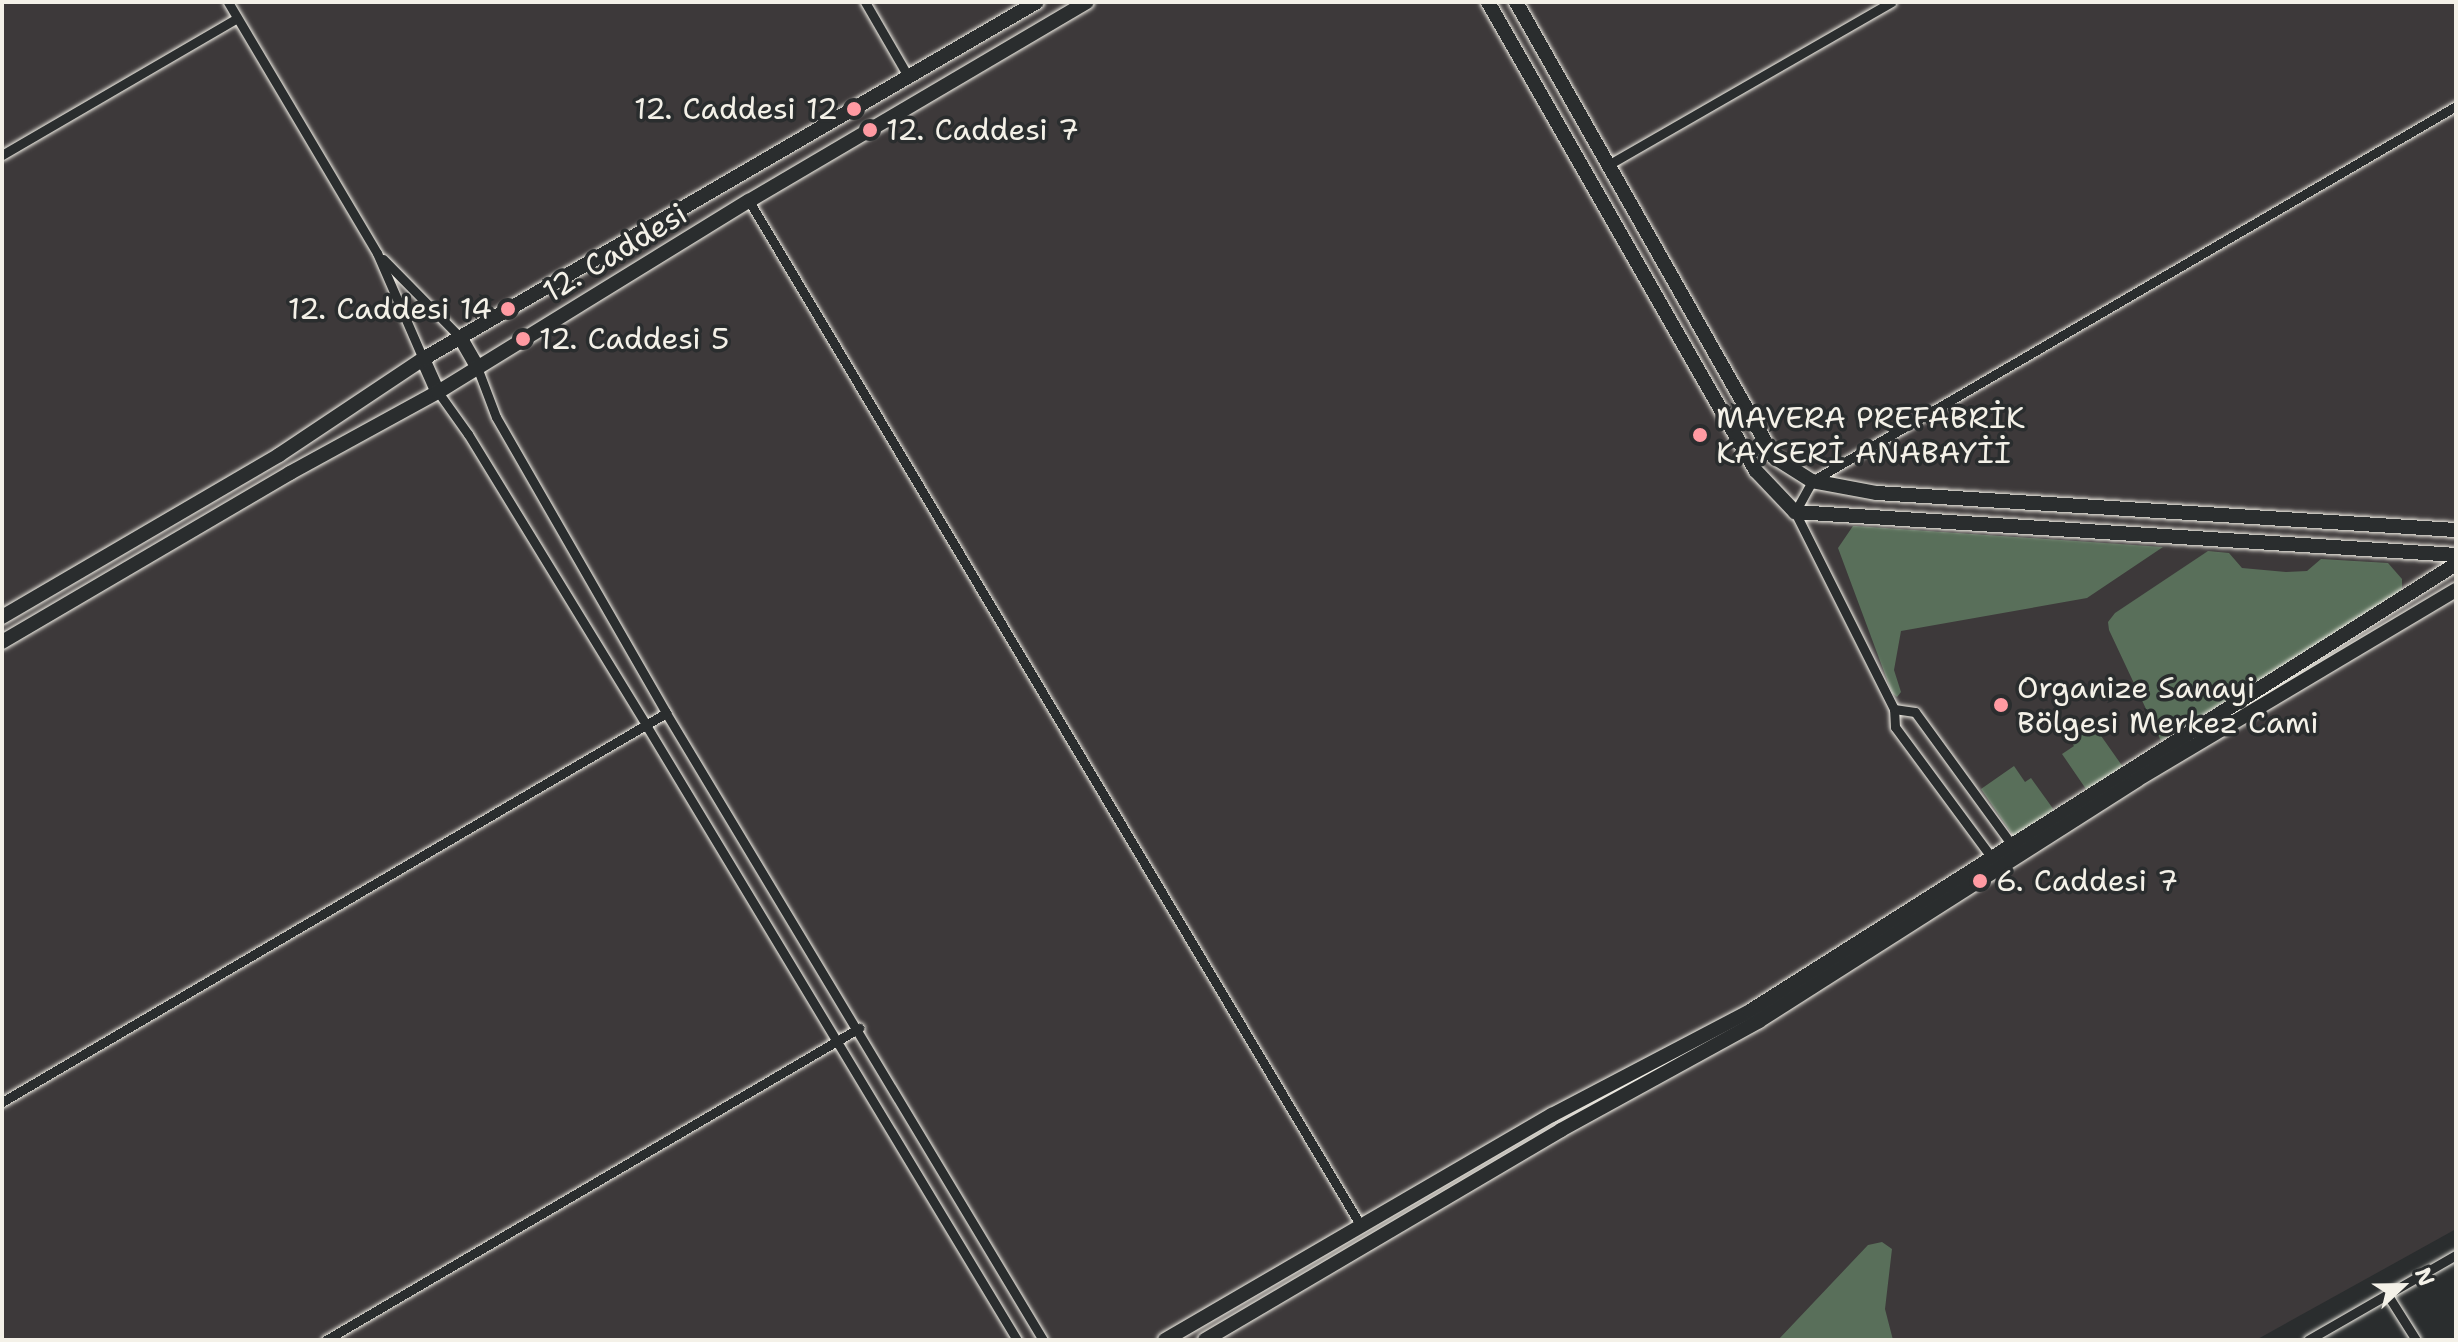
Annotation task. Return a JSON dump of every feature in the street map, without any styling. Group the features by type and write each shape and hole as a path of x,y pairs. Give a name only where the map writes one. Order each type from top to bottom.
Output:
{"street":[{"path":"228,2 377,253 438,392 468,434 646,725 1017,1340"},
{"path":"865,2 909,78"},
{"name":"12. Caddesi","path":"2,617 279,455 460,337 1037,2"},
{"name":"12. Caddesi","path":"2,642 290,473 438,392 749,201 1087,2"},
{"path":"1488,2 1756,471 1795,512 1894,709 1895,727 1992,858"},
{"path":"1516,2 1774,457 1812,481 1877,493 2456,530"},
{"path":"1589,177 1892,2"},
{"path":"2,155 237,18"},
{"path":"1795,512 1812,481 2456,106"},
{"path":"749,201 1361,1226"},
{"path":"377,253 460,337 477,367 496,417 666,713 859,1028 1043,1340"},
{"path":"1795,512 2456,555"},
{"path":"1165,1340 1552,1115 1750,1011 2456,564"},
{"path":"1205,1340 1561,1130 1759,1021 2137,780 2456,590"},
{"path":"1894,709 1915,712 2012,845"},
{"path":"2,1102 666,713"},
{"path":"326,1340 859,1028"},
{"path":"2311,1339 2456,1255"},
{"path":"2387,1294 2416,1340"}],"shaded area":[{"path":"2,2 2456,2 2456,1229 2256,1340 2,1340"}],"green space":[{"path":"1853,526 2163,547 2087,598 1901,631 1894,670 1901,692 1897,697 1892,693 1838,548"},
{"path":"2208,551 2229,553 2242,568 2286,572 2307,571 2321,559 2388,563 2402,579 2402,592 2161,741 2108,622 2115,613"},
{"path":"2092,723 2123,767 2088,792 2062,754 2074,746 2069,739"},
{"path":"2014,766 2025,782 2031,778 2054,810 2014,837 1981,789"},
{"path":"1882,1242 1892,1249 1885,1309 1893,1340 1778,1340 1868,1245"}],"place":[{"name":"12. Caddesi 12","path":"854,109"},
{"name":"12. Caddesi 7","path":"870,130"},
{"name":"12. Caddesi 14","path":"508,309"},
{"name":"12. Caddesi 5","path":"523,339"},
{"name":"MAVERA PREFABRİK KAYSERİ ANABAYİİ","path":"1700,435"},
{"name":"Organize Sanayi Bölgesi Merkez Cami","path":"2001,705"},
{"name":"6. Caddesi 7","path":"1980,881"}]}
